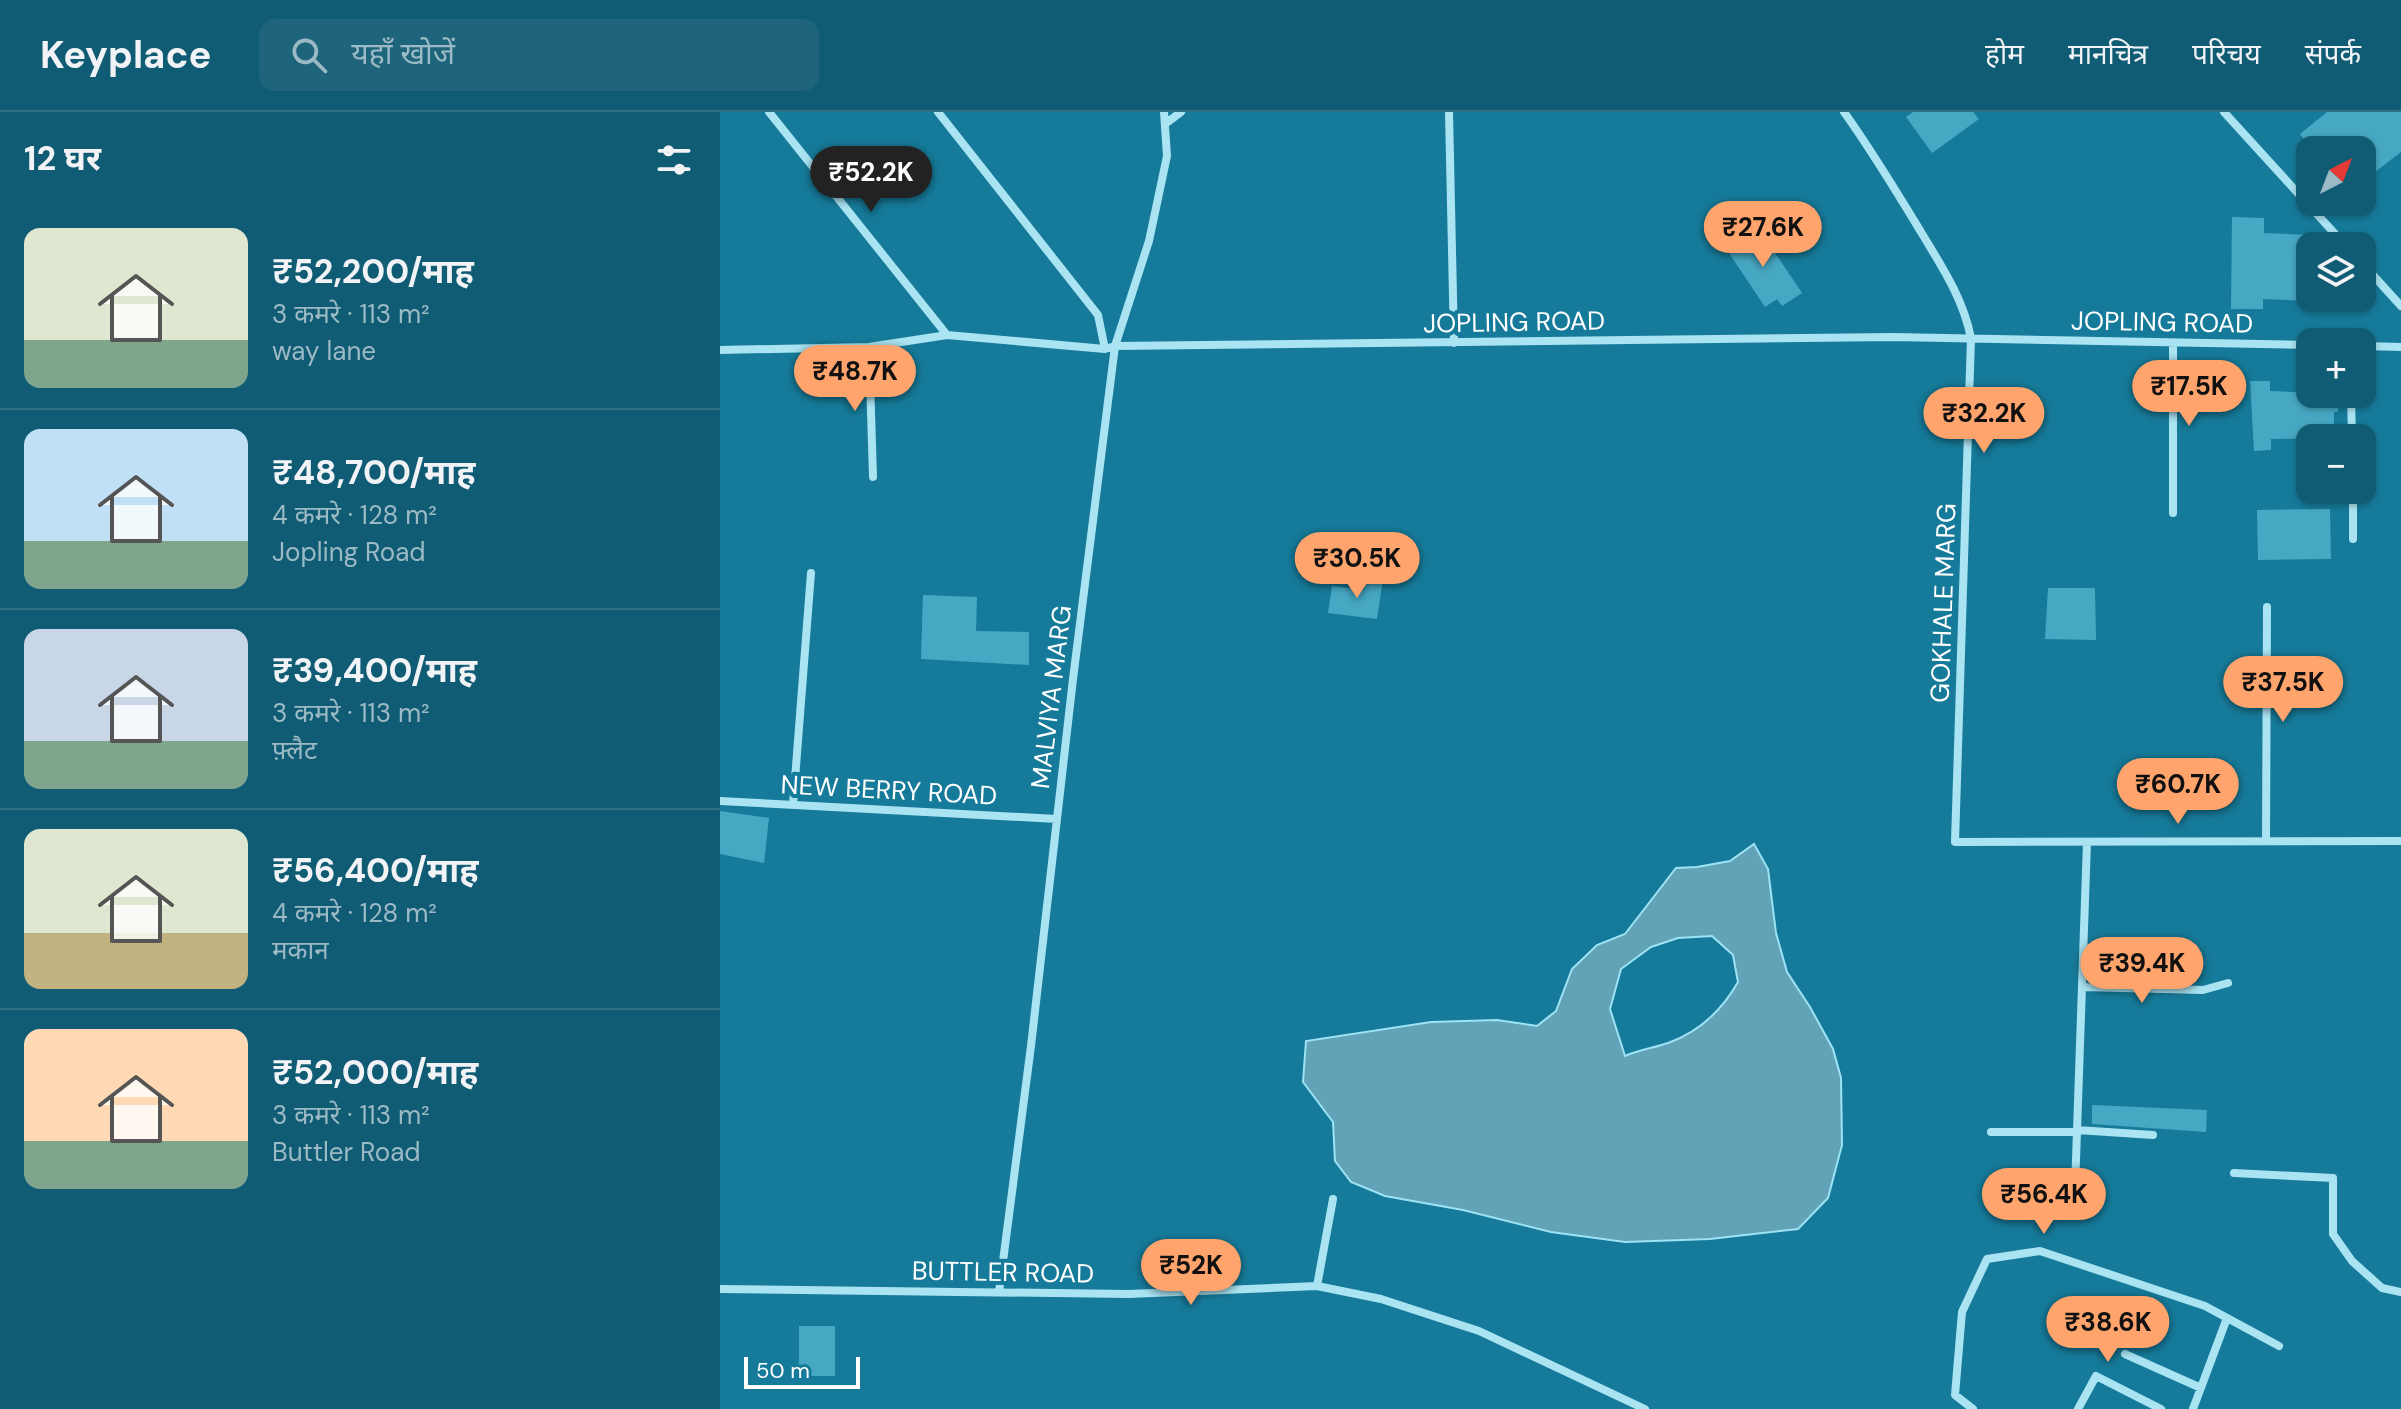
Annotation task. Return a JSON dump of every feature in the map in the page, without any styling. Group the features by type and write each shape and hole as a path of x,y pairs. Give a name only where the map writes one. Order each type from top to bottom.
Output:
{"street":[{"path":"938,112 1098,315 1105,349"},
{"name":"MALVIYA MARG","path":"999,1292 1115,346 1149,241 1167,156 1164,112"},
{"path":"1165,124 1181,112"},
{"path":"1449,112 1454,343"},
{"name":"GOKHALE MARG","path":"1844,112 1872,150 1952,285 1966,310 1971,338 1955,842 2087,842"},
{"path":"2224,112 2333,232"},
{"path":"773,113 947,335"},
{"path":"2376,278 2401,306"},
{"name":"JOPLING ROAD","path":"720,350 869,347 947,335 1105,349 1115,346 1894,337 2296,345"},
{"path":"2173,343 2173,513"},
{"path":"2376,346 2401,347"},
{"path":"869,347 873,477"},
{"path":"2353,504 2353,539"},
{"path":"793,805 811,573"},
{"path":"2266,841 2267,607"},
{"name":"NEW BERRY ROAD","path":"720,801 1057,819"},
{"path":"2075,1189 2087,842 2401,841"},
{"path":"2082,987 2203,990 2228,983"},
{"path":"1991,1132 2077,1130 2153,1135"},
{"path":"2234,1173 2333,1178 2333,1234 2352,1261 2382,1288 2401,1292"},
{"path":"1317,1286 1333,1199"},
{"path":"1973,1409 1955,1395 1962,1312 1987,1259 2040,1251 2190,1300 2279,1346"},
{"name":"BUTTLER ROAD","path":"720,1289 1129,1294 1317,1286 1381,1299 1479,1331 1645,1409"},
{"path":"2193,1409 2227,1318"},
{"path":"2125,1354 2201,1388"},
{"path":"2078,1409 2096,1376 2161,1409"}],"water":[{"path":"1754,844 1768,869 1776,933 1787,972 1833,1049 1841,1078 1842,1145 1828,1198 1798,1229 1710,1239 1625,1242 1551,1232 1463,1210 1385,1196 1351,1182 1335,1161 1333,1122 1303,1082 1306,1041 1431,1022 1497,1020 1537,1026 1556,1011 1572,969 1597,945 1625,934 1676,868 1730,861","holes":["1712,936 1733,955 1738,982 1709,1019 1690,1033 1668,1043 1625,1056 1610,1009 1621,969 1651,947 1678,938"]}],"building":[{"path":"1913,112 1973,112 1979,119 1932,153 1906,117"},
{"path":"2327,112 2401,112 2401,152 2376,171 2376,136 2300,134"},
{"path":"2232,217 2264,218 2264,233 2296,234 2296,300 2263,299 2263,309 2231,309"},
{"path":"1757,226 1802,293 1782,306 1777,299 1765,307 1725,247"},
{"path":"2250,381 2270,381 2270,391 2296,392 2296,408 2338,408 2338,412 2334,412 2334,424 2296,424 2296,439 2271,439 2271,450 2254,451"},
{"path":"2330,509 2331,559 2258,560 2257,510"},
{"path":"1366,577 1383,579 1377,619 1328,613 1332,586 1364,590"},
{"path":"2048,588 2095,588 2096,640 2045,639"},
{"path":"923,595 977,597 976,631 1029,632 1029,665 921,659"},
{"path":"720,811 769,818 764,863 720,854"},
{"path":"2092,1105 2207,1110 2206,1132 2092,1124"},
{"path":"799,1326 835,1326 835,1376 799,1376"}]}
